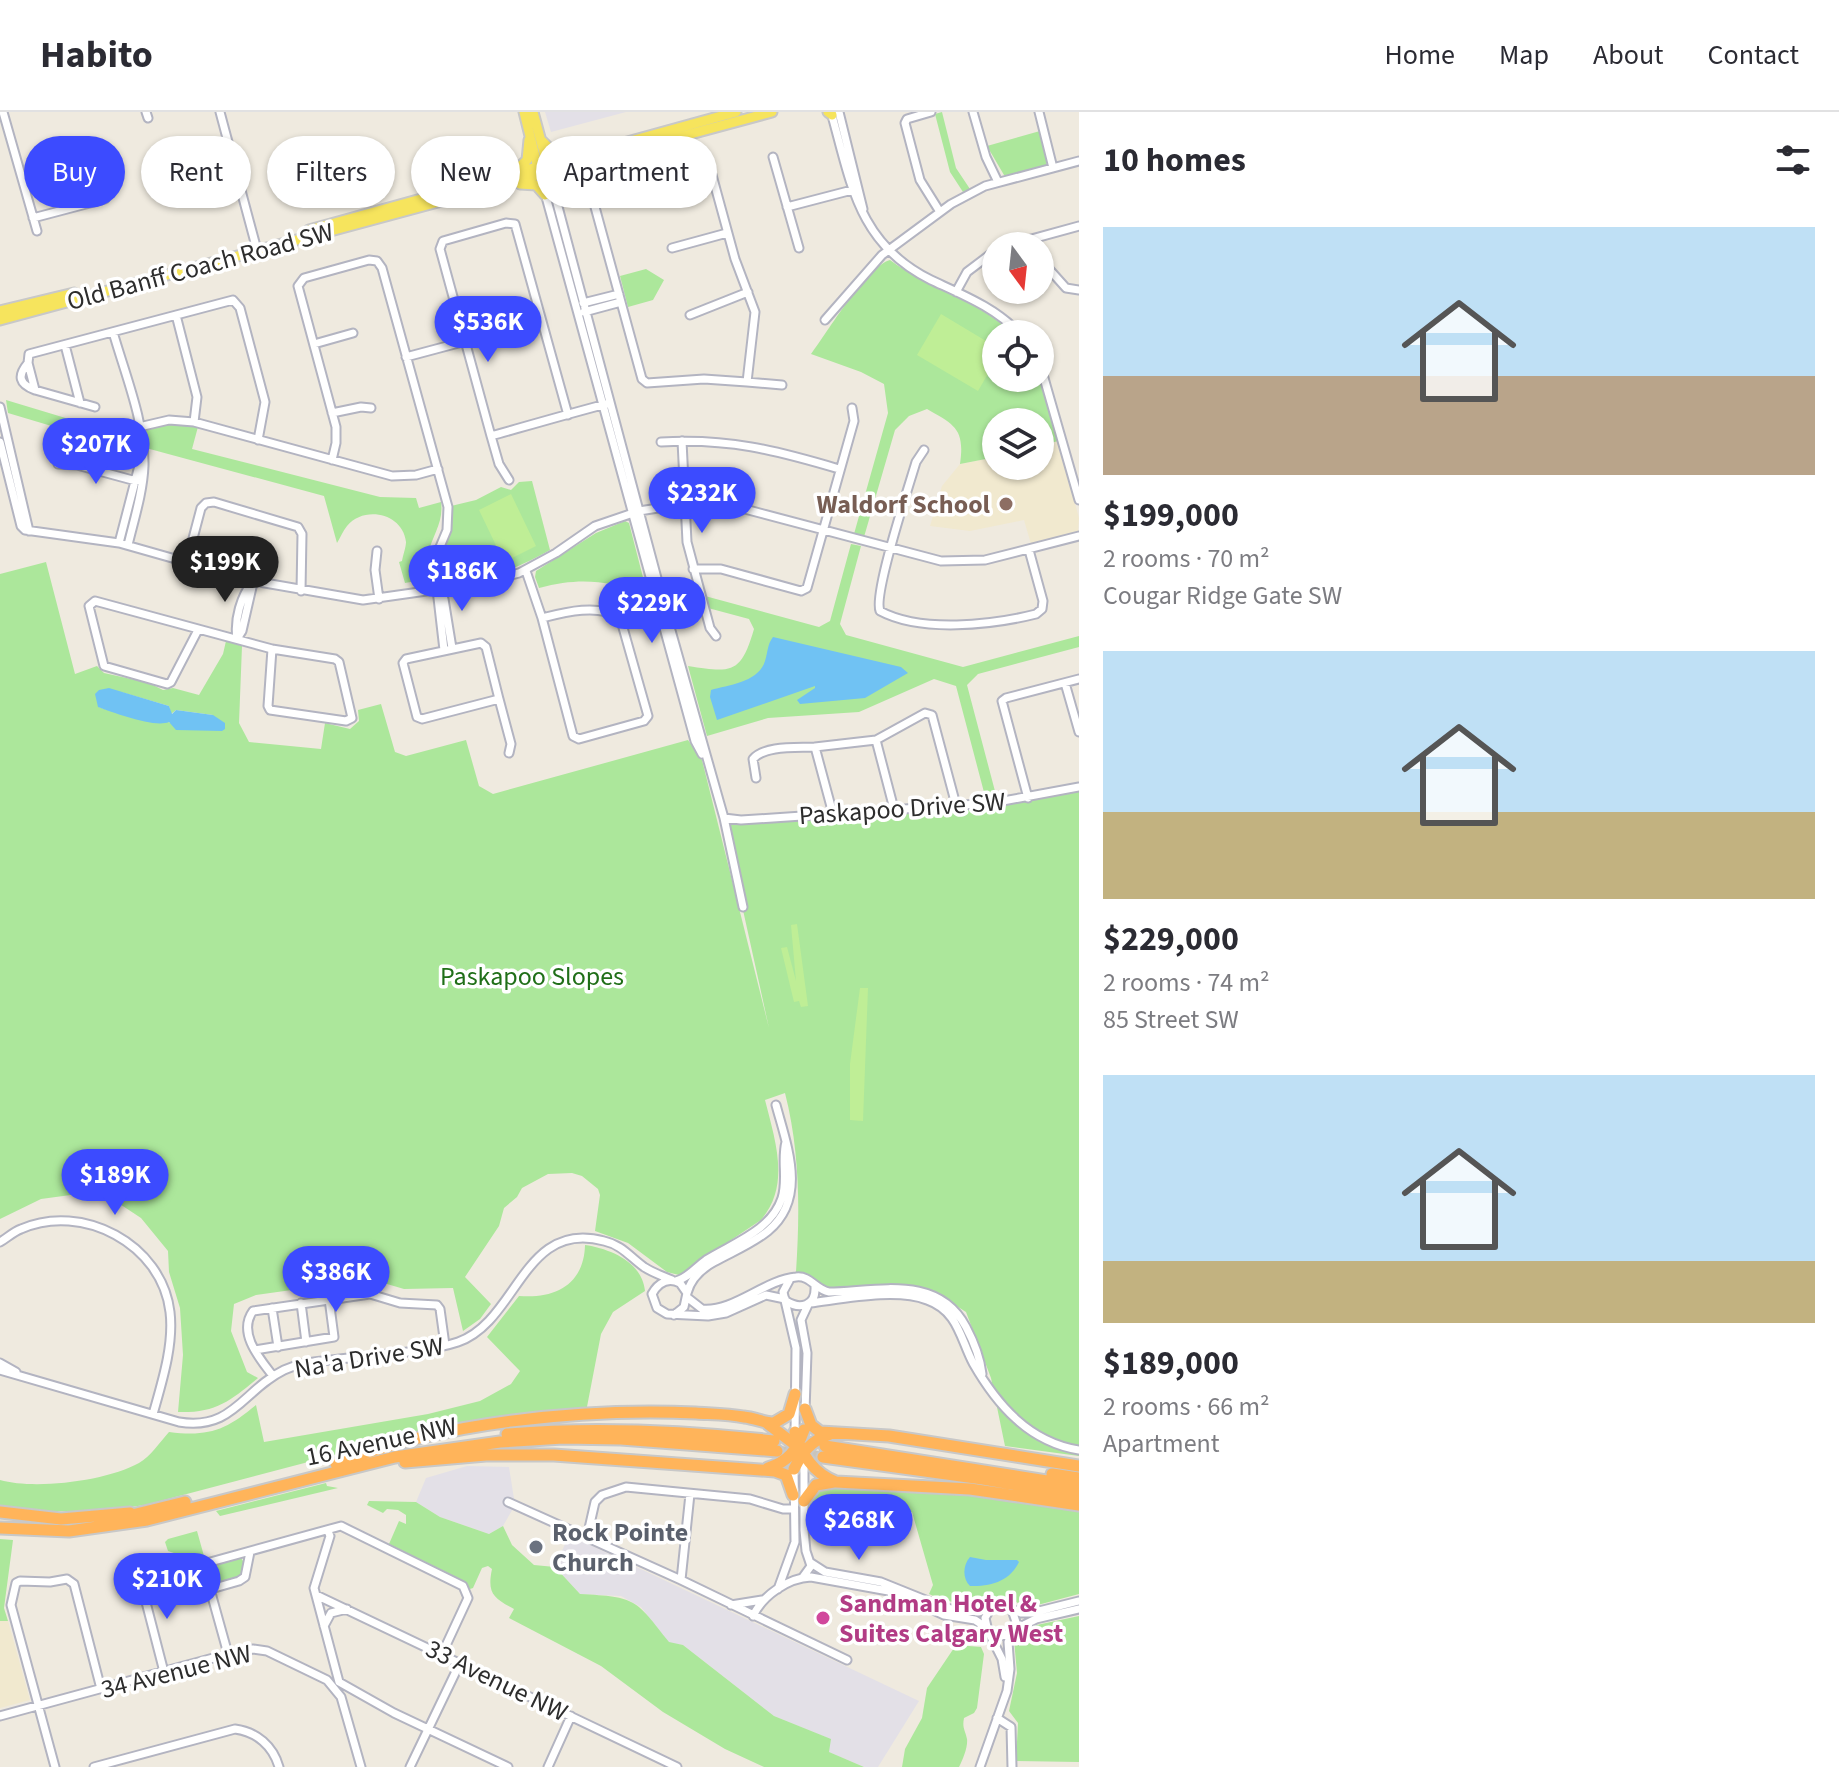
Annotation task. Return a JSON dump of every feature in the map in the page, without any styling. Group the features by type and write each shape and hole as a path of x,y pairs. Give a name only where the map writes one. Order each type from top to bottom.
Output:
{"highway":[{"path":"764,1422 778,1422 787,1417 795,1394"},
{"path":"805,1409 809,1423 827,1443 955,1475 1079,1496"},
{"path":"337,1468 374,1449 427,1436 577,1416 691,1413 745,1417 777,1428 800,1447 824,1476 836,1482"},
{"path":"751,1470 774,1467 800,1447 889,1436 1079,1463"},
{"name":"16 Avenue NW","path":"0,1522 87,1522 337,1468 437,1450 540,1439 621,1439 775,1446"},
{"path":"824,1476 816,1463 818,1443 1079,1486"},
{"path":"794,1469 800,1447"},
{"path":"337,1468 511,1454 590,1456 783,1472 799,1498 816,1485 836,1482 970,1489 1079,1505"},
{"path":"940,1463 1019,1469 1079,1478"},
{"name":"16 Avenue NW","path":"0,1531 31,1537 147,1520 337,1468"},
{"path":"0,1512 49,1518 82,1518 167,1507"}],"main road":[{"path":"524,112 536,149"},
{"path":"533,112 539,136"},
{"name":"Old Banff Coach Road SW","path":"649,136 736,112"},
{"name":"Old Banff Coach Road SW","path":"676,136 772,112"},
{"path":"520,166 527,160 528,129"},
{"name":"Old Banff Coach Road SW","path":"0,320 411,202"},
{"name":"Old Banff Coach Road SW","path":"0,311 411,208"}],"street":[{"path":"3,112 37,231"},
{"path":"220,112 256,248"},
{"path":"931,112 907,119 905,123 920,180 940,212"},
{"path":"973,112 986,157 998,182"},
{"path":"1039,112 1053,168"},
{"path":"832,113 864,215 875,237 908,268 1005,320"},
{"path":"773,157 799,248"},
{"path":"825,320 887,250 965,195 998,182 1079,161"},
{"path":"747,382 755,319 712,175 707,172 598,201 595,207 642,379 647,383 704,379 782,385"},
{"path":"787,207 856,190"},
{"path":"33,218 71,208"},
{"path":"549,208 581,308"},
{"path":"554,208 695,741 707,763 724,818 743,907"},
{"path":"509,480 499,464 440,247 447,239 513,223 525,254 568,415"},
{"path":"1054,234 1079,226"},
{"path":"672,248 727,233"},
{"path":"332,460 336,436 332,413 299,283 304,278 373,260 382,268 449,519 436,562 448,649"},
{"path":"956,292 967,272 982,261"},
{"path":"1054,275 1066,288 1079,290"},
{"path":"690,315 748,292"},
{"path":"581,308 620,298"},
{"path":"95,407 35,390 28,363 29,354 229,300 239,304 265,402 258,440"},
{"path":"176,315 197,397 194,422"},
{"path":"113,332 139,427 144,469 123,544"},
{"path":"314,344 353,333"},
{"path":"406,357 466,341"},
{"path":"65,345 80,403"},
{"path":"1049,392 1077,484 1079,500"},
{"path":"491,436 607,404"},
{"path":"0,407 29,531"},
{"path":"332,413 371,408"},
{"path":"693,569 721,569 801,591 807,588 854,421 852,408"},
{"path":"139,427 169,420 194,422 392,476 416,475 438,469"},
{"path":"682,441 687,542 710,628 716,636"},
{"path":"661,442 714,441 751,445 839,469"},
{"path":"0,442 21,526 29,531 123,544 253,581 352,600 379,599 488,581 526,571 595,526 635,512 684,504 741,508 891,550 959,562 985,560 1079,536"},
{"path":"924,450 916,462 891,550 878,601 880,611 926,622 970,625 1036,614 1042,609 1043,601 1029,550"},
{"path":"123,544 143,452"},
{"path":"58,464 77,465 136,481"},
{"path":"187,561 201,508 206,503 214,502 298,527 302,534 301,591"},
{"path":"377,551 375,570 379,599"},
{"path":"526,571 542,618 573,736 579,739 644,721 648,716 620,617 607,612 584,610 542,618"},
{"path":"237,639 235,628 244,592 253,581"},
{"path":"198,630 171,682 167,684 104,666 89,606 95,601 272,649 335,659 339,662 352,718 346,721 270,710 272,649"},
{"path":"499,699 422,719 417,717 403,663 406,659 448,649 481,643 486,647 511,744 509,753"},
{"path":"1028,798 1002,701 1079,679"},
{"path":"1065,683 1079,732"},
{"path":"756,778 753,759 758,754 782,748 876,740 925,713 932,715 956,805"},
{"path":"876,740 894,809"},
{"path":"815,747 833,814"},
{"name":"Paskapoo Drive SW","path":"724,818 752,820 956,805 1028,798 1079,787"},
{"path":"674,1315 684,1307 697,1273 766,1232 783,1213 792,1185 789,1148 776,1105"},
{"path":"781,1121 791,1118"},
{"path":"653,1292 662,1283 686,1278 704,1262 751,1235 772,1217 784,1187 786,1140"},
{"path":"2,1241 21,1228 55,1221 88,1222 114,1233 151,1264 161,1280 170,1312 169,1343 153,1414"},
{"name":"Na'a Drive SW","path":"0,1370 185,1423 216,1420 238,1408 273,1376 303,1364 460,1341 485,1326 535,1259 568,1240 590,1238 609,1242 630,1254 645,1268 674,1281"},
{"path":"645,1268 652,1280 657,1308 664,1314 721,1314 769,1294 796,1306 871,1297 910,1296 928,1300 944,1309 957,1323 974,1363 1003,1407 1021,1424 1049,1441 1079,1450"},
{"path":"674,1281 702,1309 725,1306 749,1293 792,1278 805,1278 815,1287 832,1292 910,1289 940,1298 961,1317 980,1361 982,1374"},
{"path":"792,1278 784,1286 796,1348 795,1394 800,1447"},
{"path":"778,1589 795,1542 794,1509 799,1498 807,1353 801,1320 815,1295 815,1287"},
{"path":"273,1376 248,1334 249,1316 253,1311 370,1294 400,1303 437,1305 445,1345"},
{"path":"255,1350 334,1337 329,1299"},
{"path":"301,1303 306,1342"},
{"path":"272,1308 278,1347"},
{"name":"Na'a Drive SW","path":"0,1363 17,1373"},
{"path":"729,1605 764,1599 810,1571 794,1469"},
{"path":"587,1537 595,1502 602,1495 626,1487 750,1499 783,1509 794,1509"},
{"path":"681,1580 690,1494"},
{"path":"508,1502 847,1660"},
{"path":"228,1654 203,1564 341,1526 463,1586 468,1598 442,1654"},
{"path":"328,1531 330,1536 314,1588 339,1682 508,1767"},
{"path":"211,1589 245,1577 250,1552"},
{"path":"787,1561 799,1553 825,1572 879,1582 955,1611 976,1612 1002,1605 1031,1613 1079,1601"},
{"path":"787,1561 790,1575 883,1589 944,1615 975,1620 1000,1636 1036,1619 1079,1609"},
{"path":"55,1767 11,1605 16,1583 67,1579 74,1584 101,1689"},
{"path":"140,1579 164,1672"},
{"name":"33 Avenue NW","path":"316,1595 677,1767"},
{"path":"753,1616 764,1599"},
{"path":"993,1606 985,1618 1002,1659 1004,1701"},
{"path":"980,1767 1009,1678 1008,1642 1016,1618 1010,1608"},
{"path":"323,1626 331,1613 349,1609"},
{"name":"34 Avenue NW","path":"0,1716 253,1649 267,1651 327,1680 341,1697"},
{"path":"327,1680 331,1653"},
{"path":"410,1767 460,1663"},
{"path":"327,1680 332,1675 334,1665"},
{"path":"341,1697 354,1692"},
{"path":"341,1697 362,1696"},
{"path":"341,1697 361,1767"},
{"path":"548,1767 571,1716"},
{"path":"997,1718 1011,1727 1012,1767"},
{"path":"94,1767 235,1729 243,1730 268,1744 276,1755 279,1767"}],"shaded area":[{"path":"545,112 626,112 551,132"},
{"name":"Waldorf School","path":"1058,441 1079,518 1078,531 1031,544 1024,520 970,531 930,526 942,486 960,464 982,460 982,480 1054,480 1054,442"},
{"path":"467,1466 509,1467 515,1505 503,1526 489,1534 440,1517 416,1502 426,1478"},
{"path":"569,1535 919,1701 878,1767 864,1767 828,1752 830,1739 774,1716 683,1645 669,1643 641,1607 621,1596 580,1594 555,1567"},
{"path":"0,1621 8,1621 30,1700 0,1708"}],"green space":[{"path":"942,112 956,168 970,189 963,192 950,172 935,114"},
{"path":"1040,131 1048,160 1046,165 1010,177 1004,175 987,146"},
{"path":"890,260 997,320 982,320 982,392 1044,392 1049,408 982,408 982,460 960,464 961,443 951,424 927,409 909,416 895,430 864,537 854,534 888,413 884,384 811,354 859,287"},
{"path":"646,269 664,280 653,300 628,307 620,276"},
{"path":"941,314 982,339 982,384 978,391 917,355"},
{"path":"6,400 135,439 135,451 8,413"},
{"path":"148,423 199,423 192,449 380,497 416,498 419,508 441,502 439,523 422,580 405,583 399,562 402,561 406,542 398,524 390,519 372,514 354,519 337,543 324,496 146,448 144,426"},
{"path":"532,481 550,550 486,578 445,582 442,564 451,506 476,500 501,487 511,490 519,482"},
{"path":"511,494 536,546 504,562 479,510"},
{"path":"625,521 629,523 647,593 593,582 568,582 539,588 536,571 596,533"},
{"path":"851,544 861,546 840,624 846,635 963,667 1079,636 1079,647 978,674 967,685 996,795 985,796 956,686 934,679 859,712 768,718 707,736 688,666 715,670 733,667 744,655 754,629 749,619 708,608 705,596 819,627 830,621"},
{"name":"Paskapoo Slopes","path":"46,562 75,674 97,666 104,673 149,683 163,690 173,688 199,695 223,654 226,641 242,646 239,723 249,742 321,749 325,723 350,729 359,721 358,710 381,704 395,752 406,756 466,740 479,786 493,794 688,740 702,760 769,1028 724,824 992,803 1079,787 1079,1456 1005,1446 991,1378 966,1312 933,1291 917,1286 831,1290 796,1272 798,1182 794,1137 785,1093 765,1100 778,1162 776,1192 770,1206 761,1220 679,1275 667,1272 628,1243 595,1231 600,1195 598,1189 582,1176 572,1173 548,1174 522,1188 504,1208 499,1226 465,1277 491,1304 480,1319 463,1331 453,1288 404,1289 370,1279 256,1295 234,1304 231,1331 247,1372 258,1378 213,1408 178,1412 183,1355 180,1308 169,1272 168,1251 141,1218 100,1191 41,1199 0,1219 0,574","holes":["121,692 169,706 171,714 176,710 213,715 201,729 190,730 99,707"]},
{"path":"797,924 808,1006 801,1007 799,1001 794,1002 781,948 787,947 796,981 791,925"},
{"path":"860,988 868,988 863,1121 850,1120 850,1064"},
{"path":"585,1245 615,1254 632,1265 643,1281 645,1291 613,1312 601,1334 586,1412 407,1436 145,1505 72,1511 0,1507 0,1480 51,1484 109,1475 143,1460 169,1432 216,1430 256,1405 264,1442 428,1414 480,1401 511,1384 520,1371 487,1337 519,1296 545,1295 566,1286 579,1270"},
{"path":"326,1483 338,1488 220,1516 216,1511"},
{"path":"819,1485 965,1492 1079,1508 1079,1594 1030,1607 1004,1598 970,1606 940,1599 929,1594 933,1585 912,1512 809,1506 811,1496"},
{"path":"369,1501 416,1502 440,1517 489,1534 503,1526 512,1545 534,1565 555,1567 580,1594 613,1597 633,1603 669,1642 683,1645 774,1716 831,1739 829,1752 864,1767 764,1767 725,1749 663,1712 601,1666 509,1618 514,1609 493,1594 490,1584 492,1569 488,1566 482,1568 470,1589 464,1581 389,1544 399,1521 406,1524 406,1515 387,1509 383,1513 367,1505"},
{"path":"197,1531 204,1556 197,1561 168,1551 165,1542 168,1539"},
{"path":"0,1539 13,1540 4,1608 8,1621 0,1621"},
{"path":"241,1558 245,1564 238,1579 216,1584 211,1581 209,1572 212,1565"},
{"path":"1079,1616 1079,1762 1016,1761 1018,1723 1009,1711 1017,1673 1014,1640 1032,1626"},
{"path":"956,1645 981,1647 984,1654 977,1708 964,1718 967,1742 959,1767 902,1767 905,1749 922,1718 927,1688"}],"water":[{"path":"773,637 901,667 908,673 865,698 800,704 797,700 815,686 717,720 711,690 742,682 757,674"},
{"path":"109,688 169,706 172,714 176,710 213,715 225,723 225,729 176,730 169,722 144,721 98,707 95,694"},
{"path":"970,1557 1019,1562 999,1582 970,1586 964,1572"}],"tunnel":[{"path":"777,1451 823,1457"}],"place":[{"name":"Waldorf School","path":"1006,504"},
{"name":"Rock Pointe Church","path":"536,1547"},
{"name":"Sandman Hotel & Suites Calgary West","path":"823,1618"}]}
